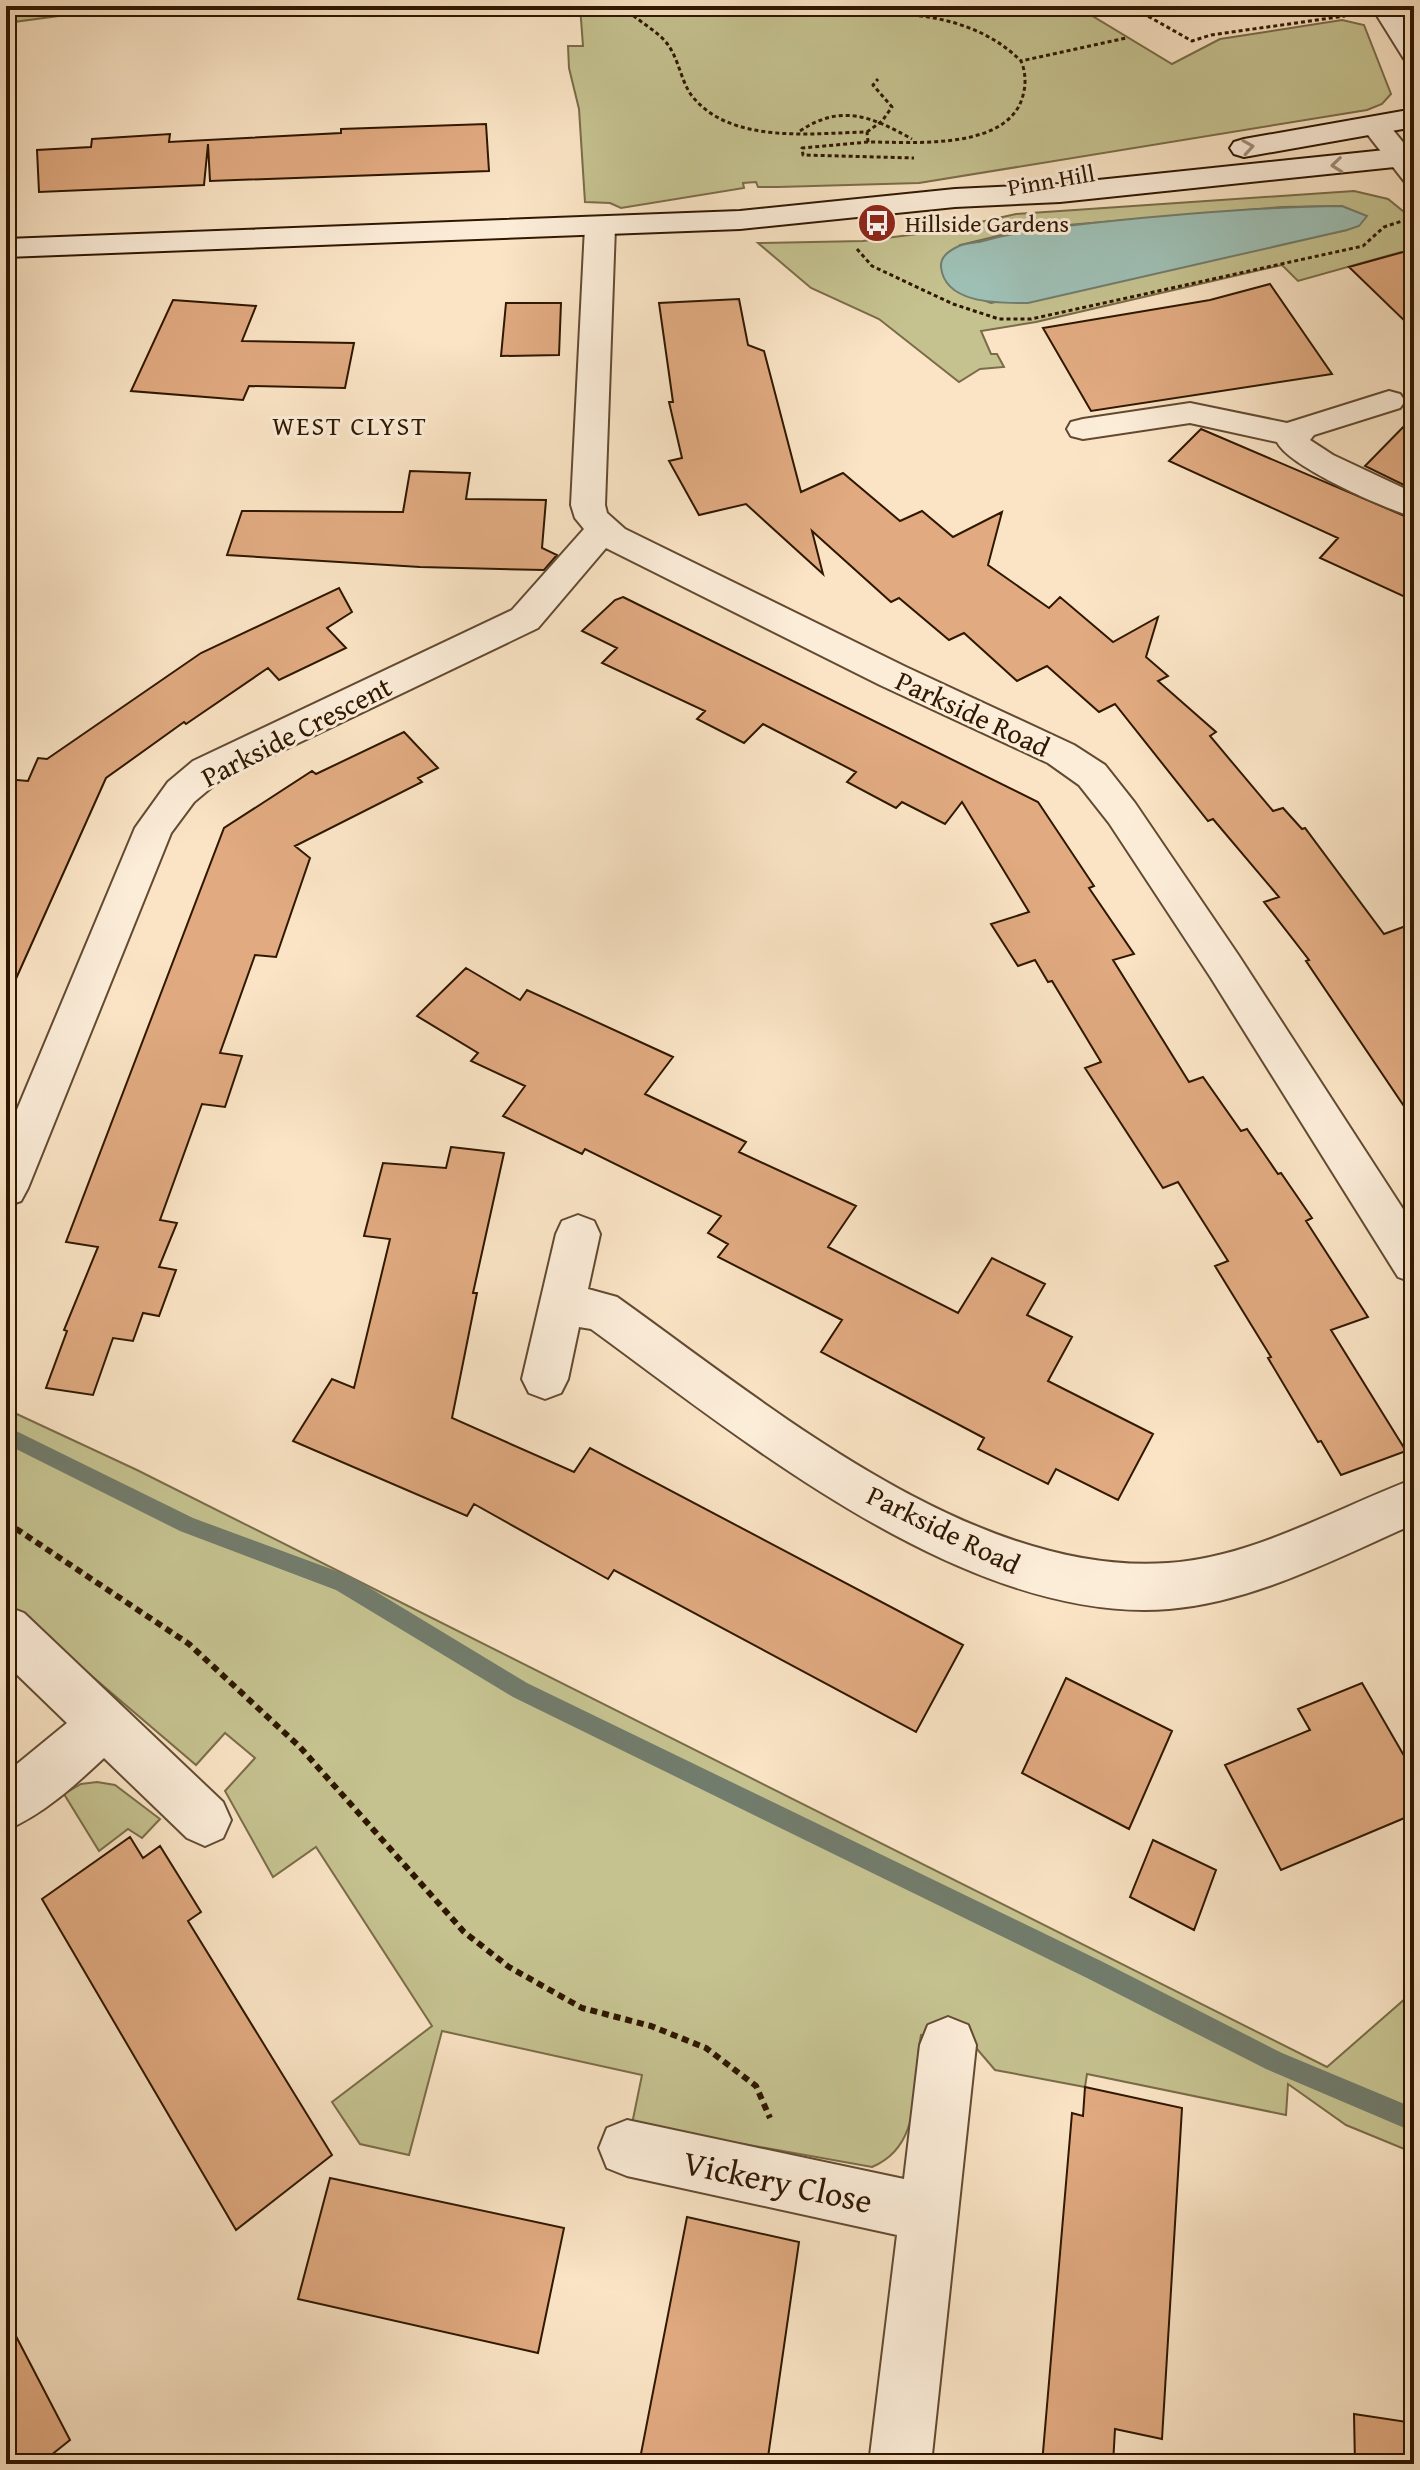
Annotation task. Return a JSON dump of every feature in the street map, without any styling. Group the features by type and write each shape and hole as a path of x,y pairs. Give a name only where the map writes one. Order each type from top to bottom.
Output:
{"street":[{"path":"1384,6 1414,53"},
{"name":"Pinn Hill","path":"955,198 1053,177 1414,118"},
{"path":"1375,126 1410,163"},
{"name":"Pinn Hill","path":"955,198 1060,193 1410,163"},
{"path":"6,248 740,220 955,198"},
{"path":"600,227 588,505 592,518 602,530"},
{"path":"1083,429 1190,413 1293,435 1302,428 1389,401"},
{"path":"1293,435 1294,444 1301,452 1414,506"},
{"name":"Parkside Crescent","path":"6,1188 154,828 181,792 206,771 525,619 602,530"},
{"name":"Parkside Road","path":"602,530 865,662 1061,754 1092,775 1122,813 1225,967 1414,1264"},
{"path":"545,1379 578,1234"},
{"name":"Parkside Road","path":"561,1305 601,1311 792,1446 886,1504 982,1553 1063,1579 1120,1586 1166,1586 1206,1580 1255,1567 1414,1501"},
{"path":"6,1630 205,1820"},
{"path":"6,1804 50,1773 105,1723"},
{"path":"900,2464 948,2045"},
{"name":"Vickery Close","path":"627,2148 929,2213"}],"path":[{"path":"474,6 475,13 562,10 562,6"},
{"path":"623,6 670,46 693,97 713,116 742,126 779,133 867,132 882,121 892,107 876,92 873,85 878,79"},
{"path":"857,6 875,12 948,21 988,38 1021,61 1026,71 1022,102 1013,115 999,127 975,138 913,139 802,148 803,155 925,159"},
{"path":"1131,8 1150,6"},
{"path":"1330,6 1338,16"},
{"path":"1131,8 1192,41 1211,35 1338,16 1350,17"},
{"path":"1021,61 1126,38"},
{"path":"798,132 821,117 834,114 866,116 882,121 913,139"},
{"path":"867,132 868,142"},
{"path":"856,247 872,266 953,304 999,319 1020,319 1363,246 1384,227 1414,217"},
{"path":"6,1522 189,1644 300,1747 464,1932 509,1967 582,2008 651,2026 706,2048 756,2086 775,2129 770,2179"}],"shaded area":[{"path":"6,6 109,6 111,9 6,23"},
{"path":"580,6 1098,6 1086,12 1172,64 1220,39 1342,20 1364,25 1391,94 1382,104 1367,110 919,183 758,187 756,182 743,183 744,188 621,208 610,203 585,202 579,109 569,68 568,46 583,46"},
{"path":"1354,191 1388,199 1414,220 1414,264 1401,252 1298,281 1282,265 1036,322 981,331 991,354 997,354 1004,367 980,369 959,382 879,319 811,288 758,243 863,241 940,231 1016,214","holes":["1342,206 1347,230 991,303 956,290 960,245 1010,233 1068,225 1283,207"]},
{"path":"6,1409 137,1470 1327,2067 1414,1991 1414,2153 1346,2125 1288,2084 1286,2115 1087,2074 1085,2087 995,2070 977,2049 921,2035 913,2110 908,2128 901,2144 889,2157 872,2167 632,2124 642,2075 442,2031 409,2155 360,2144 332,2102 432,2026 316,1847 273,1877 225,1791 255,1758 225,1733 196,1765 6,1603"},
{"path":"97,1782 115,1785 160,1819 142,1838 128,1829 99,1851 64,1794 81,1784"}],"water":[{"path":"1342,206 1367,216 1359,226 1347,230 1028,303 990,302 963,295 952,289 941,267 946,254 959,246 1037,230 1185,214"}],"building":[{"path":"486,124 489,171 210,181 208,144 204,185 39,192 37,150 91,147 92,139 170,134 169,142 341,133 341,129"},
{"path":"1414,249 1414,330 1349,267"},
{"path":"1270,284 1332,374 1091,411 1043,328 1210,300"},
{"path":"739,299 748,345 764,351 801,492 843,473 900,521 922,511 953,537 1002,512 988,565 1049,608 1060,597 1113,642 1158,617 1146,657 1168,676 1158,681 1216,732 1210,736 1273,811 1283,808 1302,829 1305,828 1384,934 1414,923 1414,1121 1306,961 1309,960 1264,902 1279,897 1213,819 1208,821 1115,704 1099,712 1047,666 1017,681 964,633 949,640 899,598 891,602 812,531 823,574 746,504 699,515 669,461 682,458 669,402 673,402 659,303"},
{"path":"173,300 256,306 242,341 354,343 345,388 249,386 243,400 131,391"},
{"path":"506,303 561,303 559,355 501,356"},
{"path":"1414,416 1414,490 1365,466"},
{"path":"1201,429 1414,520 1414,601 1320,558 1338,538 1169,461"},
{"path":"410,471 470,473 466,499 546,500 542,548 557,555 544,570 420,567 227,555 242,511 403,512"},
{"path":"339,588 352,612 327,628 346,648 279,680 268,668 186,724 184,722 106,778 6,1001 6,779 28,781 38,758 47,759 201,653"},
{"path":"623,597 1038,802 1094,886 1089,888 1134,954 1113,960 1189,1082 1203,1077 1241,1131 1247,1129 1312,1218 1306,1221 1368,1317 1331,1330 1406,1451 1341,1475 1321,1441 1318,1442 1215,1266 1228,1261 1178,1182 1163,1188 1085,1068 1101,1062 1052,981 1048,982 1035,960 1018,966 991,924 1029,912 962,802 945,824 902,802 896,808 847,782 856,772 763,724 744,743 697,719 705,711 602,663 617,648 582,631 615,600"},
{"path":"404,732 438,768 418,778 422,782 295,846 310,858 276,957 255,955 220,1053 242,1056 225,1107 202,1104 160,1220 177,1223 159,1267 176,1270 159,1316 143,1313 133,1341 113,1338 93,1395 46,1388 67,1331 64,1330 98,1247 66,1242 224,828 312,771 316,774"},
{"path":"466,968 520,1000 527,990 673,1057 645,1094 746,1142 739,1152 856,1206 828,1247 958,1313 992,1258 1045,1284 1027,1315 1072,1337 1048,1381 1153,1434 1118,1500 1056,1469 1048,1484 978,1449 984,1438 821,1352 842,1320 718,1257 728,1244 708,1233 721,1216 585,1149 582,1154 503,1116 525,1086 471,1061 478,1053 417,1016"},
{"path":"451,1147 504,1153 473,1293 477,1293 452,1418 574,1472 590,1448 963,1645 916,1732 614,1570 608,1579 474,1504 467,1516 293,1441 332,1379 354,1388 390,1239 364,1236 383,1163 446,1168"},
{"path":"1066,1678 1172,1731 1129,1829 1022,1773"},
{"path":"1362,1683 1414,1773 1414,1814 1281,1870 1225,1765 1310,1730 1298,1709"},
{"path":"130,1837 143,1858 160,1846 201,1912 188,1921 332,2155 236,2230 42,1899"},
{"path":"1153,1840 1216,1870 1194,1930 1130,1897"},
{"path":"1085,2087 1182,2108 1162,2439 1115,2429 1113,2464 1042,2464 1072,2113 1083,2116"},
{"path":"330,2178 564,2228 538,2353 298,2299"},
{"path":"687,2217 799,2242 767,2464 639,2464"},
{"path":"6,2317 70,2440 40,2464 6,2464"},
{"path":"1354,2414 1414,2423 1414,2464 1355,2464"}],"waterway":[{"path":"6,1435 187,1525 343,1583 520,1690 1095,1970 1274,2061 1414,2120"}],"place":[{"name":"Hillside Gardens","path":"877,223"}],"district":[{"name":"WEST CLYST","path":"350,425"}]}
